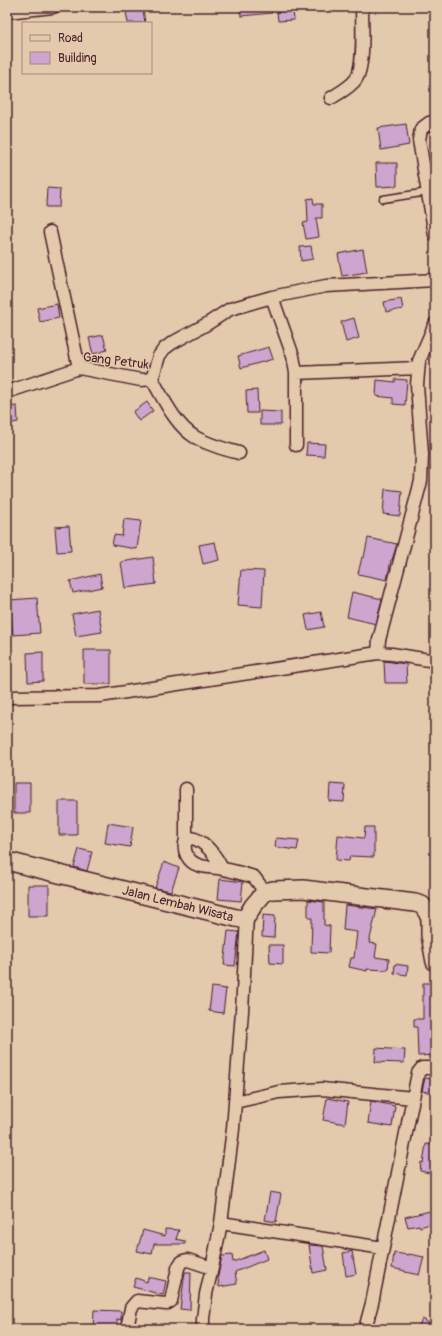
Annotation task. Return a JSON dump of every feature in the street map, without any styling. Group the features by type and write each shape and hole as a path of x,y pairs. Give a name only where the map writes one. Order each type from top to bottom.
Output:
{"street":[{"path":"7,12 54,7"},
{"path":"331,98 356,79 358,74 362,61 362,7"},
{"path":"435,122 429,123 420,129 419,140 435,235"},
{"path":"50,232 80,368"},
{"path":"296,445 296,373 293,356 272,297 326,286 435,280"},
{"name":"Gang Petruk","path":"7,392 80,368 141,380 152,380 159,356 164,349 172,343 208,324 230,309 272,297"},
{"path":"378,653 379,640 421,481 422,455 417,385 418,368 419,361 435,324"},
{"path":"296,373 418,368"},
{"path":"152,380 175,417 186,430 194,436 212,444 239,453"},
{"path":"7,697 100,696 378,653 435,661"},
{"path":"186,789 185,853 196,865 222,869 254,877 264,892 273,890 303,889 422,905 426,908 430,920 430,935 435,962"},
{"path":"186,840 192,838 200,841 220,862 222,869"},
{"name":"Jalan Lembah Wisata","path":"7,861 242,919 247,916 264,892"},
{"path":"204,1329 203,1319 206,1294 221,1223 235,1102 247,916"},
{"path":"365,1329 372,1303 419,1071 422,1068 435,1068"},
{"path":"235,1102 279,1092 322,1089 413,1098"},
{"path":"221,1223 383,1248"},
{"path":"127,1329 131,1308 137,1301 166,1304 172,1302 178,1268 180,1263 184,1260 212,1268"}],"lane":[{"path":"383,199 428,192"}],"building":[{"path":"271,7 272,13 241,16 240,8"},
{"path":"143,9 145,22 128,22 126,12"},
{"path":"293,11 294,20 278,21 277,12"},
{"path":"406,124 409,145 381,150 378,128"},
{"path":"376,163 397,163 397,186 377,187"},
{"path":"47,188 60,189 59,207 46,207"},
{"path":"313,198 314,204 322,204 322,218 316,218 319,237 306,239 303,223 308,222 307,199"},
{"path":"311,246 313,259 301,261 300,247"},
{"path":"363,249 367,272 342,276 338,254"},
{"path":"401,299 403,309 386,312 384,302"},
{"path":"57,304 59,318 40,322 37,308"},
{"path":"354,318 359,338 346,342 341,322"},
{"path":"103,335 107,350 93,354 89,338"},
{"path":"269,347 273,359 241,368 238,356"},
{"path":"395,379 407,380 405,405 393,404 393,398 376,396 377,380 395,382"},
{"path":"257,390 258,413 247,413 246,391"},
{"path":"147,402 153,411 139,421 133,412"},
{"path":"17,406 18,422 7,424 7,407"},
{"path":"260,411 281,412 281,425 260,425"},
{"path":"307,443 325,444 324,456 306,455"},
{"path":"385,489 402,491 400,516 383,514"},
{"path":"124,519 141,521 137,549 112,545 114,535 122,536"},
{"path":"69,526 71,551 57,552 55,527"},
{"path":"368,538 397,544 391,560 387,580 358,574 362,557 364,557"},
{"path":"215,542 219,560 203,564 199,545"},
{"path":"153,557 156,584 125,588 121,562"},
{"path":"241,570 264,571 262,607 238,605"},
{"path":"100,574 102,587 73,593 70,581"},
{"path":"352,592 382,599 376,624 347,617"},
{"path":"37,598 40,633 13,635 10,600"},
{"path":"98,609 102,632 76,636 72,614"},
{"path":"321,612 324,627 308,630 305,615"},
{"path":"84,650 111,650 111,684 84,684"},
{"path":"43,652 43,681 28,682 27,653"},
{"path":"384,661 406,664 407,683 385,683"},
{"path":"14,783 30,783 30,813 14,813"},
{"path":"330,784 345,785 344,802 329,801"},
{"path":"59,801 77,801 77,835 59,835"},
{"path":"108,823 133,827 130,847 105,843"},
{"path":"365,827 374,827 374,857 350,856 349,861 336,860 338,835 364,838"},
{"path":"276,838 299,840 297,850 275,847"},
{"path":"79,849 92,852 87,871 74,867"},
{"path":"164,862 179,868 171,891 155,888"},
{"path":"220,879 243,882 241,901 218,899"},
{"path":"28,885 49,885 49,916 28,916"},
{"path":"308,900 324,902 324,925 330,926 329,953 311,952 312,918 308,918"},
{"path":"345,905 377,909 369,943 377,944 375,957 389,959 388,970 367,969 367,971 349,967 351,958 354,958 357,932 343,930"},
{"path":"263,915 275,916 274,938 262,937"},
{"path":"228,931 239,932 235,966 224,965"},
{"path":"269,945 283,945 283,964 270,963"},
{"path":"395,964 408,966 407,975 394,973"},
{"path":"423,983 435,983 435,1055 418,1056 417,1027 414,1027 414,1019 423,1019"},
{"path":"212,987 226,989 223,1013 209,1011"},
{"path":"376,1048 405,1050 404,1063 375,1062"},
{"path":"425,1078 435,1079 433,1093 422,1091"},
{"path":"327,1098 348,1102 345,1124 323,1120"},
{"path":"371,1101 395,1106 392,1127 368,1123"},
{"path":"426,1144 435,1145 435,1174 420,1171"},
{"path":"270,1192 281,1194 276,1222 265,1220"},
{"path":"430,1211 433,1223 420,1227 419,1225 408,1227 405,1217"},
{"path":"165,1229 179,1230 176,1239 185,1241 185,1244 154,1244 152,1254 137,1251 143,1230 165,1236"},
{"path":"309,1245 323,1246 327,1270 313,1273"},
{"path":"264,1250 267,1259 235,1272 237,1284 219,1287 218,1276 222,1256 232,1255 233,1262"},
{"path":"352,1251 356,1274 346,1276 343,1253"},
{"path":"394,1253 424,1257 419,1275 392,1268"},
{"path":"185,1272 191,1272 190,1310 180,1309"},
{"path":"148,1277 166,1281 163,1295 133,1287 136,1278 147,1282"},
{"path":"94,1310 121,1311 121,1320 117,1319 117,1329 93,1329"},
{"path":"423,1319 435,1327 435,1329 416,1329"}]}
